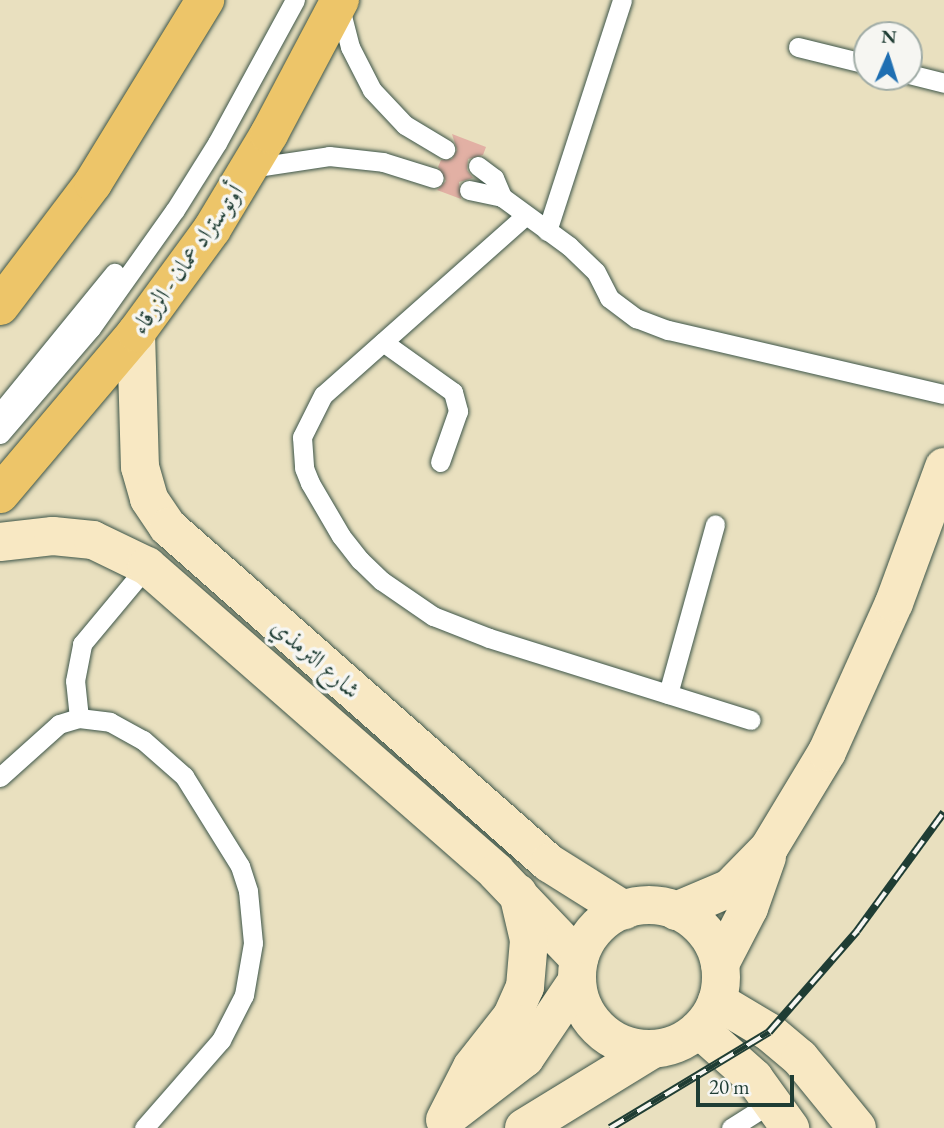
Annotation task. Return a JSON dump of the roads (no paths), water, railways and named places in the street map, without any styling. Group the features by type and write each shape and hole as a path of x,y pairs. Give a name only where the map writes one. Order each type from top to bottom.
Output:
{"highway":[{"path":"0,306 93,183 205,0"},
{"name":"أوتوستراد عمان - الزرقاء","path":"0,494 136,333 212,229 249,168 340,1"}],"main road":[{"name":"شارع الترمذي","path":"136,333 140,467 149,499 168,527 549,863 624,909"},
{"path":"676,911 730,888 769,848 827,752 894,603 944,467"},
{"name":"شارع الترمذي","path":"0,542 54,536 83,538 112,546 147,566 517,892 578,970"},
{"path":"524,1128 653,1049 685,1040 708,1015 720,964 750,908 769,848"},
{"path":"438,1124 472,1067 512,1016 525,987 529,940 517,892"},
{"path":"438,1124 525,1058 578,970 595,929 624,909 659,906 676,911 705,932 720,964"},
{"path":"578,970 588,1016 600,1031 625,1045 653,1049"},
{"path":"708,1015 733,1056 781,1115"},
{"path":"708,1015 769,1032 800,1058 857,1128"}],"lane":[{"path":"0,413 81,317 167,198 281,0"},
{"path":"0,434 91,328 175,210 218,143 295,0"},
{"path":"547,231 622,0"},
{"path":"340,1 349,47 372,90 405,125 445,149"},
{"path":"798,47 853,61"},
{"path":"923,78 944,83"},
{"path":"249,168 329,156 383,162 434,177"},
{"path":"478,166 494,178 502,197"},
{"path":"469,190 502,197 588,262 622,309 652,325 944,394"},
{"path":"526,215 323,395 302,437 304,468 341,536 382,581 433,615 489,638 750,720"},
{"path":"383,342 453,391 458,411 440,462"},
{"path":"668,694 715,524"},
{"path":"79,718 75,681 82,644 147,566"},
{"path":"0,777 51,730 79,718 100,718 143,740 184,776 229,843 248,891 252,917 250,969 234,1019 144,1128"},
{"path":"731,1128 781,1115"}],"railway":[{"path":"610,1128 769,1032 857,931 944,812"}]}
